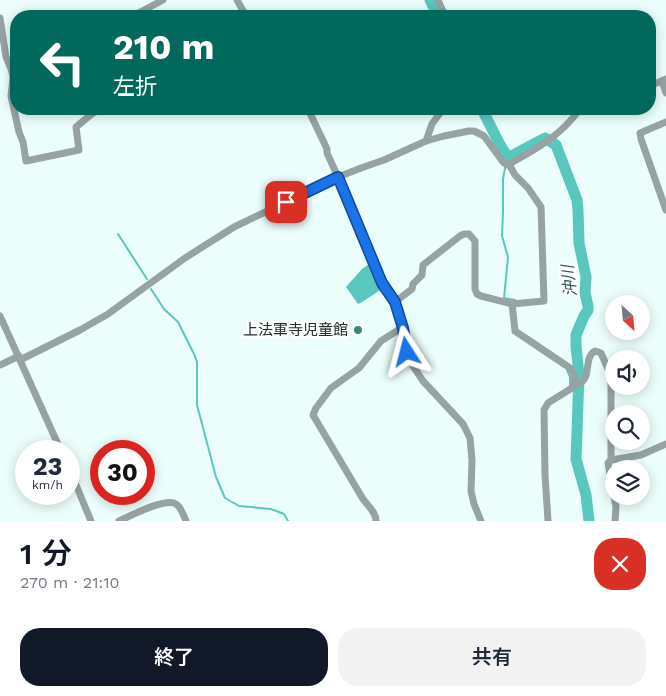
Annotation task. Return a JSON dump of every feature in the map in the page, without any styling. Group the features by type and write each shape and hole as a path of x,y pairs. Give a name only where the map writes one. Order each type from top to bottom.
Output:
{"street":[{"path":"144,10 163,0"},
{"path":"0,18 6,57 10,67"},
{"path":"664,80 666,93"},
{"path":"15,115 26,161 79,150 76,127 91,115"},
{"path":"311,115 382,283 395,302 403,328 407,352 413,366 424,381 464,424 470,438 472,460 471,491 481,521"},
{"path":"426,142 432,124 438,115"},
{"path":"0,365 20,358 80,330 108,314 185,258 234,227 338,177 426,142 469,131 474,131 484,136 507,165 550,140 570,123 576,115"},
{"path":"666,122 640,132 640,139 666,210"},
{"path":"395,302 412,289 413,284 422,275 423,265 460,236 468,234 475,241 475,289 477,294 512,304 544,301 541,207 528,188 515,175 509,164"},
{"path":"512,304 515,331 570,368 574,374 574,386"},
{"path":"0,316 57,440"},
{"path":"376,521 373,511 363,499 312,415 331,388 359,368 381,341 403,328"},
{"path":"548,521 544,410 548,404 585,377 592,352 598,351 601,353 611,376 611,460 641,455 666,444"},
{"path":"80,494 91,521"},
{"path":"119,521 158,504 170,502 176,503 186,521"},
{"path":"615,521 616,505"}],"water":[{"path":"372,262 381,290 358,304 346,287 362,269"}],"waterway":[{"name":"沖川","path":"430,0 435,10"},
{"name":"沖川","path":"485,115 507,156 511,156 545,138 556,145 577,200 579,243 586,277 585,293 588,310 576,335 579,375 576,459 586,495 589,521"},
{"path":"505,168 503,179 502,236 508,257 504,298 515,300"},
{"path":"118,234 147,279"},
{"path":"151,289 164,309 178,322 197,362 197,405 216,477 225,498 239,506 271,509 284,514 288,521"},
{"path":"567,370 570,377 570,386"},
{"name":"沖川","path":"573,391 578,388"}],"place":[{"name":"上法軍寺児童館","path":"358,330"}],"route":[{"path":"286,202 338,177 382,283 395,302 403,328 407,352"}]}
